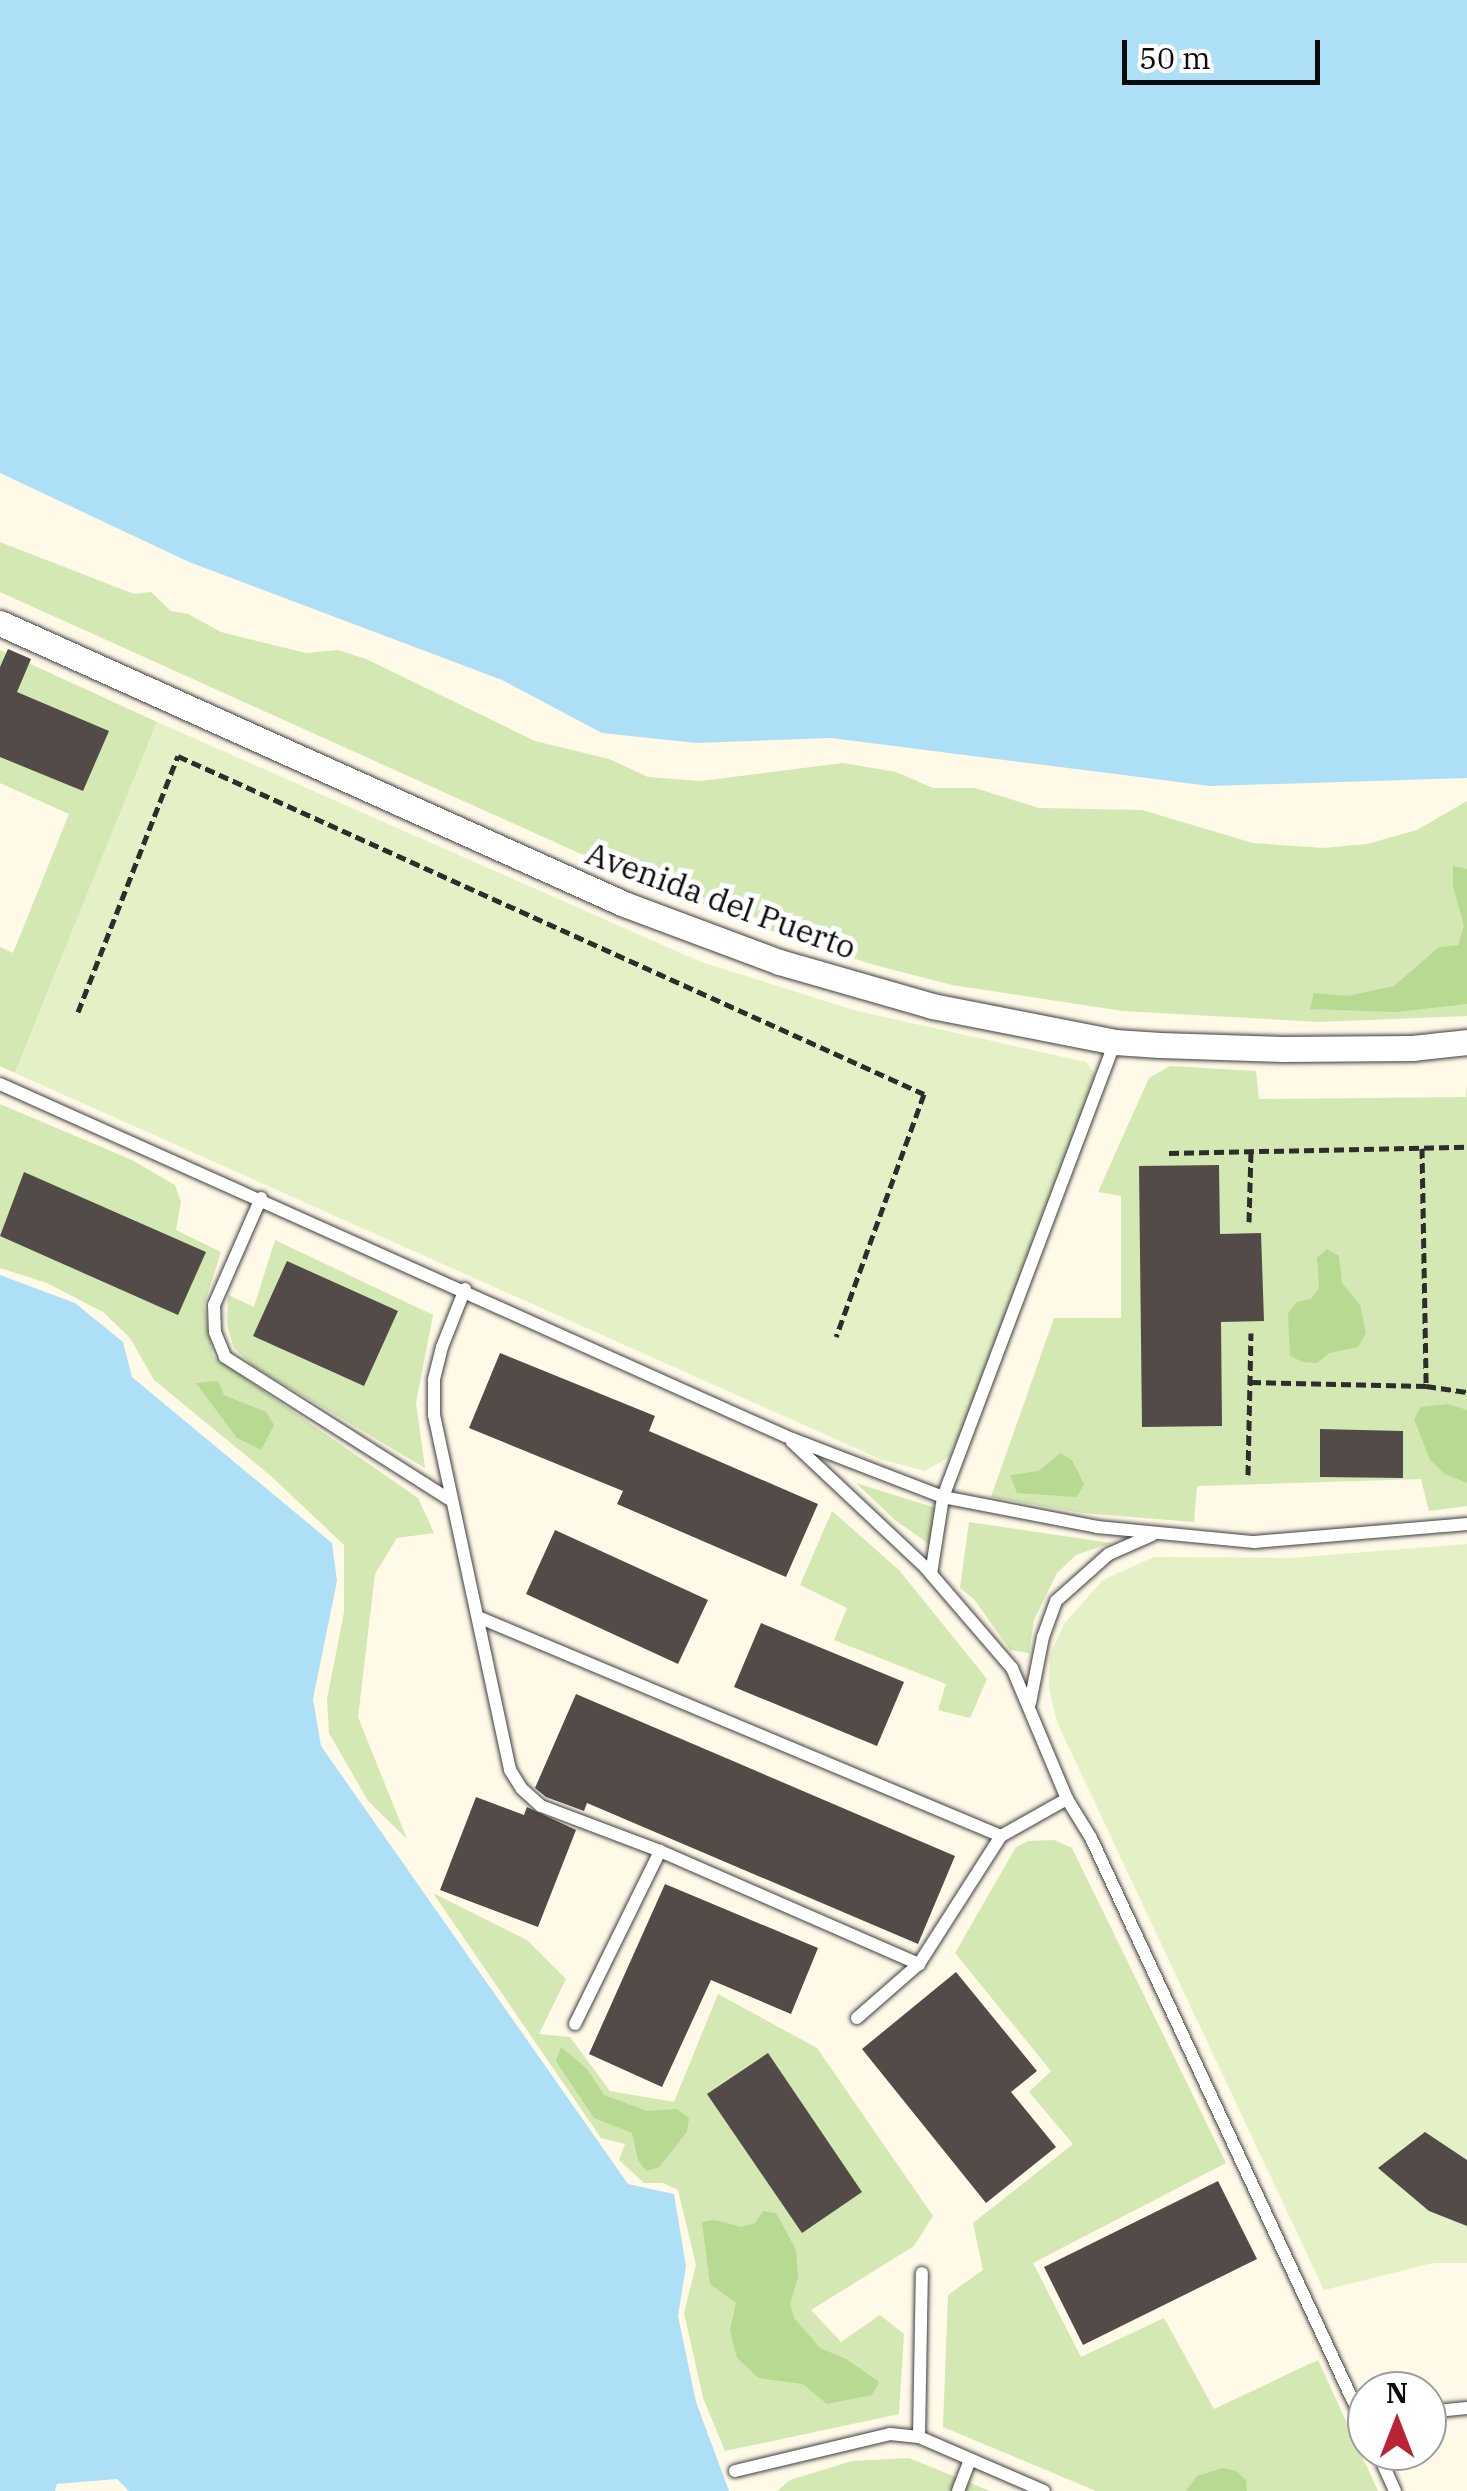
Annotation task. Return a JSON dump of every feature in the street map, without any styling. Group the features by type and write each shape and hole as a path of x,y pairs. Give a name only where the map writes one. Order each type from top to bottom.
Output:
{"street":[{"name":"Avenida del Puerto","path":"0,623 624,904 727,943 932,1006 1116,1042 1283,1050 1412,1048 1467,1042"}],"lane":[{"path":"931,1574 943,1497 1116,1042"},
{"path":"0,1084 464,1289 784,1436 943,1497 1154,1534 1295,1542 1467,1524"},
{"path":"261,1198 214,1305 215,1332 225,1356 450,1499"},
{"path":"464,1289 434,1380 434,1415 510,1770 522,1790 541,1806 660,1851 919,1964"},
{"path":"784,1436 931,1574 1012,1668 1030,1703 1067,1799 1091,1838 1347,2384"},
{"path":"1030,1703 1042,1636 1056,1602 1109,1554 1154,1534"},
{"path":"478,1617 1001,1836"},
{"path":"858,2018 919,1964 1001,1836 1067,1799"},
{"path":"575,2024 660,1851"},
{"path":"920,2437 922,2273"},
{"path":"735,2471 890,2434 920,2437 1044,2491"},
{"path":"958,2491 970,2459"}],"path":[{"path":"78,1012 178,756 924,1094 836,1337"},
{"path":"1169,1153 1467,1147"},
{"path":"1422,1148 1426,1386"},
{"path":"1249,1222 1251,1151"},
{"path":"1248,1475 1251,1333"},
{"path":"1251,1382 1426,1386 1467,1392"}],"green space":[{"path":"0,542 134,594 151,592 171,611 188,614 221,632 306,653 338,650 366,659 535,741 609,759 648,777 701,781 843,763 896,772 933,788 975,788 1039,808 1142,810 1253,843 1323,848 1367,844 1417,830 1467,801 1467,1016 1319,1022 1123,1011 952,985 871,964 777,933 612,868 0,592"},
{"path":"0,650 157,722 15,1073 0,1066 0,947 13,953 69,814 0,783"},
{"path":"157,722 701,962 857,1011 1086,1062 1095,1074 1093,1091 956,1453 925,1471 880,1459 15,1073"},
{"path":"1453,866 1467,869 1467,1004 1395,1012 1310,1009 1314,993 1348,996 1394,986 1439,947 1458,945 1464,926 1453,886"},
{"path":"1170,1066 1256,1071 1259,1099 1466,1097 1467,1083 1467,1506 1429,1511 1421,1479 1197,1486 1194,1522 1082,1513 991,1497 1054,1318 1121,1318 1121,1196 1098,1192 1149,1078"},
{"path":"0,1104 132,1160 175,1185 181,1202 176,1230 221,1252 204,1305 213,1356 418,1498 434,1533 397,1538 375,1574 358,1717 407,1839 368,1801 329,1733 327,1699 344,1612 344,1545 272,1477 154,1380 130,1338 103,1312 47,1283 0,1268"},
{"path":"275,1240 433,1315 416,1403 425,1468 253,1366 234,1348 227,1325 228,1295 254,1307"},
{"path":"1327,1249 1339,1256 1342,1283 1360,1305 1366,1333 1358,1347 1329,1353 1317,1363 1303,1362 1290,1356 1288,1313 1297,1302 1311,1299 1319,1288 1317,1258"},
{"path":"218,1381 224,1395 266,1412 274,1425 261,1450 237,1438 196,1383"},
{"path":"1448,1404 1467,1410 1467,1483 1445,1474 1430,1460 1414,1419 1421,1407"},
{"path":"1060,1453 1072,1460 1084,1484 1077,1497 1017,1493 1010,1475 1039,1471"},
{"path":"856,1483 939,1509 933,1547 895,1520"},
{"path":"832,1511 899,1570 987,1679 970,1718 938,1710 946,1684 834,1640 847,1608 800,1585"},
{"path":"969,1522 1111,1543 1076,1555 1057,1573 1034,1620 1029,1653 1010,1650 974,1599 960,1588"},
{"path":"1467,1544 1467,2263 1433,2263 1324,2290 1057,1722 1049,1689 1050,1655 1064,1624 1103,1580 1154,1557 1291,1558"},
{"path":"1054,1840 1072,1848 1226,2163 1033,2263 1081,2357 1164,2318 1214,2409 1318,2360 1347,2423 1347,2471 1369,2471 1378,2491 1096,2491 943,2427 948,2295 983,2270 973,2223 1073,2144 1029,2092 1051,2071 955,1953 1016,1847 1028,1841"},
{"path":"433,1893 527,1940 566,1979 539,2034 570,2037 610,2091 674,2102 718,1994 817,2048 933,2216 914,2246 811,2310 841,2342 880,2315 904,2334 899,2414 725,2451 703,2398 684,2313 696,2265 678,2190 663,2183 644,2183 619,2160 625,2144 601,2138"},
{"path":"561,2047 587,2069 604,2095 647,2111 677,2109 689,2118 687,2132 659,2167 646,2171 638,2160 632,2133 594,2118 556,2061"},
{"path":"763,2211 776,2213 796,2250 798,2277 790,2304 794,2318 820,2348 846,2359 879,2382 872,2395 827,2404 803,2384 759,2378 737,2358 730,2330 736,2303 710,2284 702,2222 715,2220 741,2227 755,2223"},
{"path":"909,2458 990,2491 777,2491 790,2480 852,2461"},
{"path":"1223,2468 1236,2471 1246,2480 1247,2491 1186,2491 1197,2476"}],"water":[{"path":"0,0 1467,0 1467,778 1210,786 831,738 696,743 602,733 502,680 189,562 0,473"},
{"path":"0,1275 75,1303 123,1342 132,1377 332,1543 337,1581 313,1699 321,1746 628,2184 674,2194 686,2266 678,2316 696,2402 729,2491 129,2491 117,2479 57,2484 55,2491 0,2491"}],"building":[{"path":"8,649 31,659 17,692 109,731 83,791 0,757 0,667"},
{"path":"1219,1165 1220,1234 1261,1233 1264,1321 1221,1322 1222,1426 1142,1427 1139,1166"},
{"path":"24,1172 206,1252 178,1315 0,1236"},
{"path":"287,1261 398,1311 364,1386 253,1336"},
{"path":"500,1353 655,1416 649,1431 818,1504 786,1577 617,1504 623,1491 469,1428"},
{"path":"1320,1429 1403,1431 1403,1478 1320,1477"},
{"path":"555,1530 708,1600 678,1664 526,1594"},
{"path":"761,1623 904,1682 877,1746 734,1687"},
{"path":"576,1694 955,1856 918,1944 587,1803 584,1811 546,1797 535,1788"},
{"path":"476,1797 524,1815 527,1807 576,1830 538,1927 440,1890"},
{"path":"665,1884 818,1948 791,2014 711,1980 662,2087 589,2054"},
{"path":"956,1972 1037,2071 1011,2092 1056,2147 986,2203 862,2049"},
{"path":"768,2053 862,2192 802,2233 707,2094"},
{"path":"1425,2132 1467,2160 1467,2226 1429,2211 1378,2168"},
{"path":"1218,2181 1257,2259 1083,2345 1044,2267"}]}
